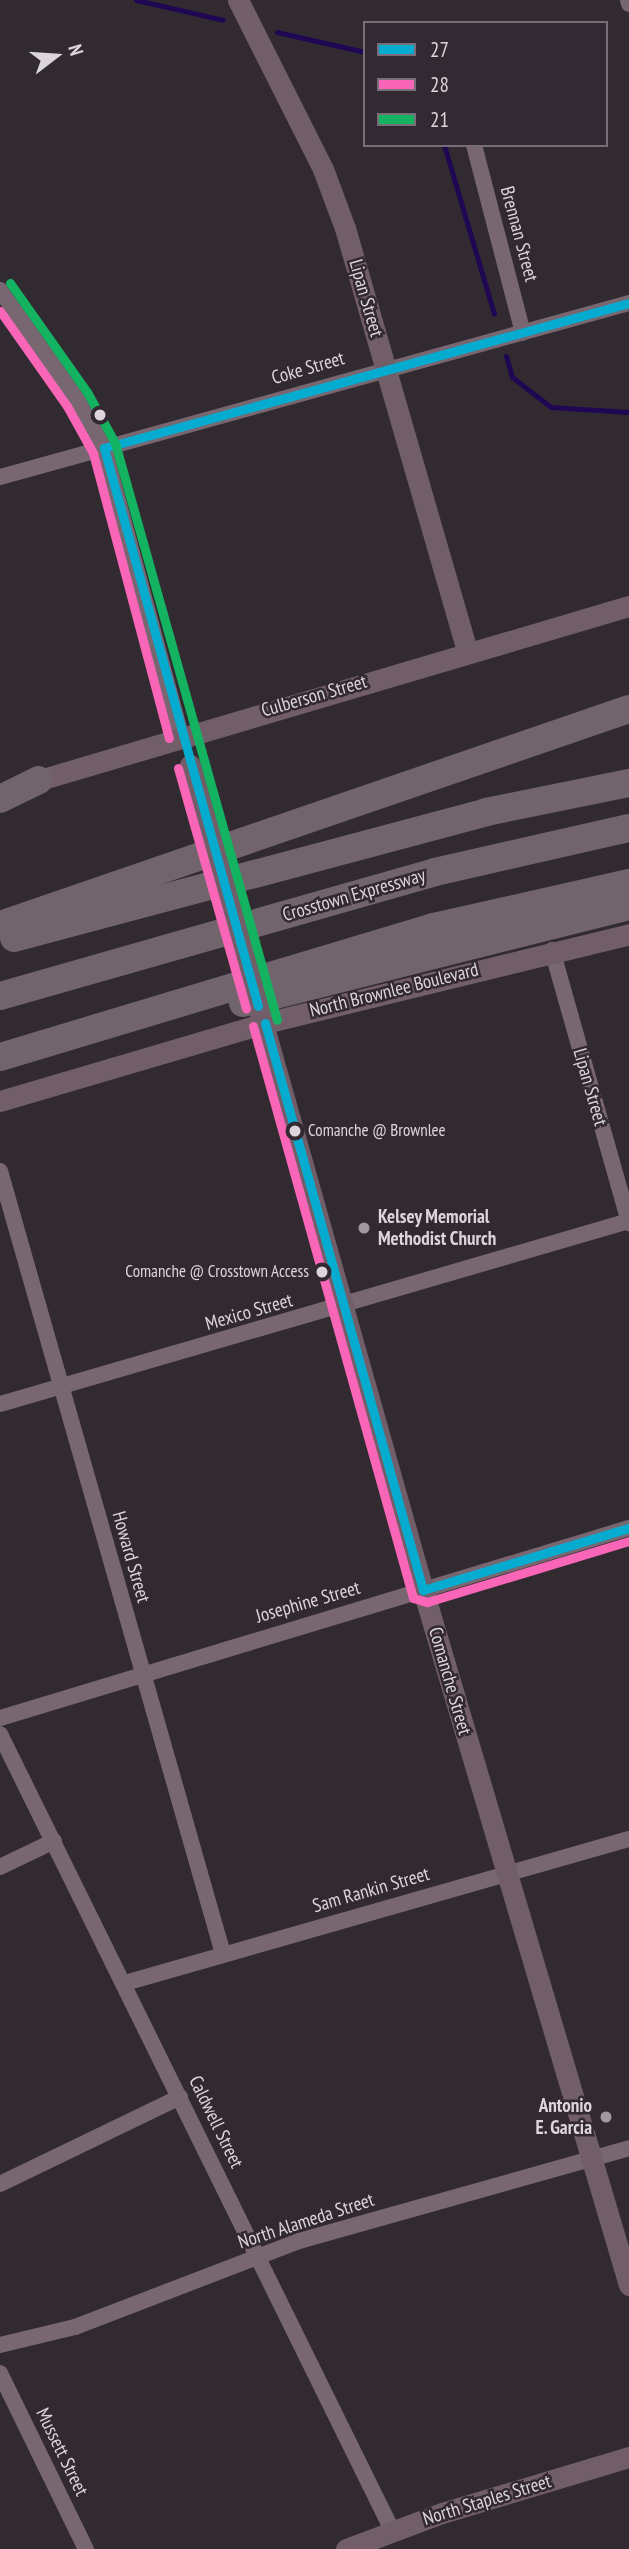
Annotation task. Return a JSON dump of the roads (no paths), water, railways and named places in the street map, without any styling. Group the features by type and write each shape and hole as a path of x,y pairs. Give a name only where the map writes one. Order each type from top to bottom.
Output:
{"highway":[{"path":"0,925 629,709"},
{"path":"0,799 39,780"},
{"path":"0,942 473,815 629,783"},
{"name":"Crosstown Expressway","path":"0,996 435,872 629,828"},
{"path":"0,1057 434,927 629,883"},
{"path":"0,1067 629,906"}],"street":[{"name":"Lipan Street","path":"239,0 323,169 345,228 467,651"},
{"name":"Brennan Street","path":"475,147 523,333"},
{"name":"Comanche Street","path":"0,290 77,399 104,448 181,735 423,1590 629,2284"},
{"name":"Coke Street","path":"0,477 386,367 629,303"},
{"name":"Culberson Street","path":"0,792 181,735 629,606"},
{"name":"North Brownlee Boulevard","path":"0,1101 261,1014 629,934"},
{"name":"Lipan Street","path":"552,950 629,1222"},
{"name":"Howard Street","path":"0,1171 223,1954"},
{"name":"Mexico Street","path":"0,1404 345,1307 629,1222"},
{"name":"Josephine Street","path":"0,1718 143,1672 629,1528"},
{"name":"Caldwell Street","path":"0,1734 393,2530"},
{"name":"Sam Rankin Street","path":"124,1983 629,1839"},
{"path":"0,1867 54,1841"},
{"path":"0,2184 180,2097"},
{"name":"North Alameda Street","path":"0,2345 75,2327 299,2241 629,2148"},
{"name":"Mussett Street","path":"0,2373 86,2549"},
{"name":"North Staples Street","path":"346,2549 393,2530 629,2457"}],"waterway":[{"path":"136,0 223,20"},
{"path":"277,32 363,52"},
{"path":"445,147 494,314"},
{"path":"506,356 512,377 551,407 629,412"}],"place":[{"name":"Comanche @ Brownlee","path":"295,1131"},
{"name":"Kelsey Memorial Methodist Church","path":"364,1228"},
{"name":"Comanche @ Crosstown Access","path":"322,1272"},
{"name":"Antonio E. Garcia","path":"606,2117"}]}
